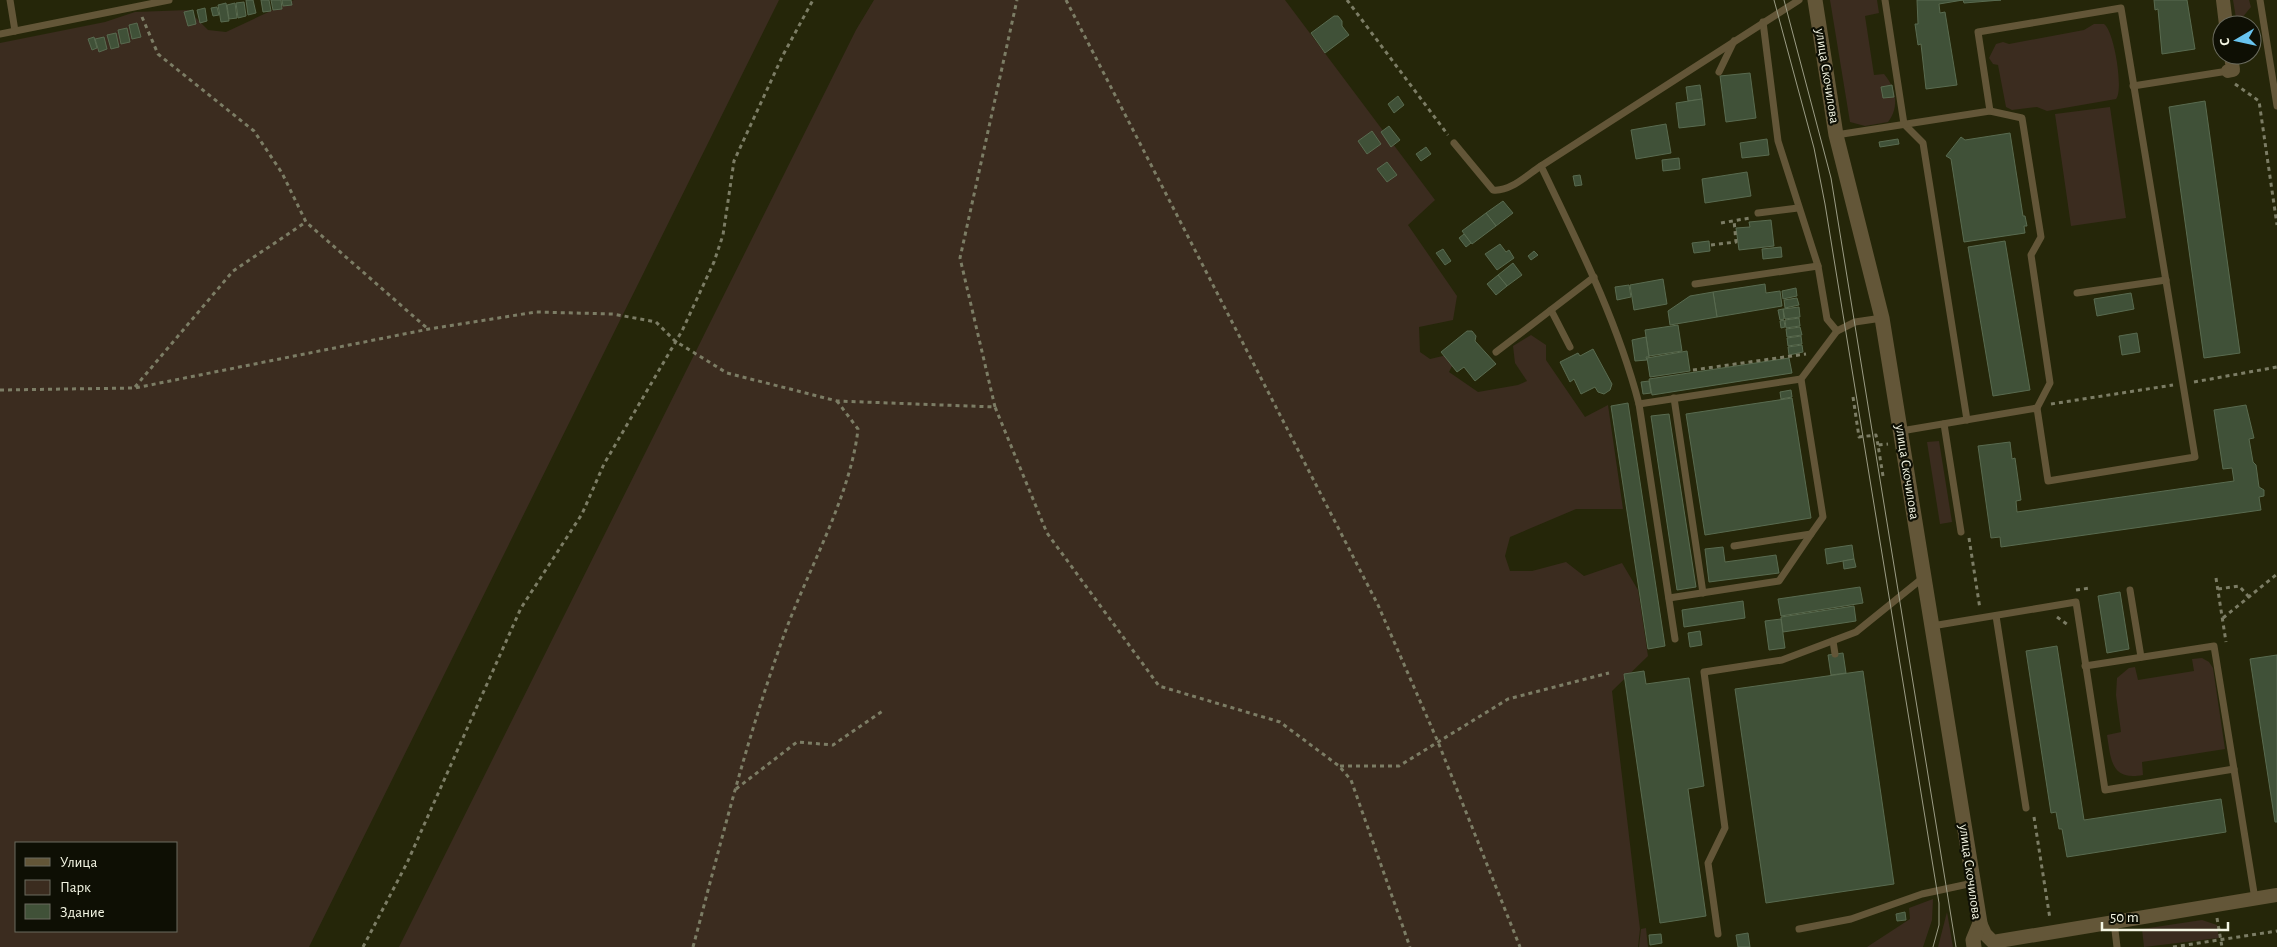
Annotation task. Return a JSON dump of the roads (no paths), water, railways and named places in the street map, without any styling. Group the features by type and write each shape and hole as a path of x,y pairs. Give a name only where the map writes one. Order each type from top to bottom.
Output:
{"street":[{"name":"улица Скочилова","path":"1815,0 1836,134 1882,318 1980,923 1973,940 1974,947"},
{"path":"2223,0 2225,15"},
{"path":"2228,71 2233,70 2232,65"},
{"path":"1980,923 1985,934 1993,944 2052,932 2277,895"}],"lane":[{"path":"10,0 15,30"},
{"path":"0,34 168,0"},
{"path":"1454,143 1493,190 1501,191 1799,0"},
{"path":"1885,0 1904,124 1923,142 1967,420"},
{"path":"2260,0 2277,106"},
{"path":"1836,134 1990,111 2022,118 2041,237 2031,255 2050,383 2038,407 2048,482 2195,457 2120,8 1978,32 1990,111"},
{"path":"1763,22 1778,141 1818,266 1827,319 1837,331"},
{"path":"1719,72 1735,40"},
{"path":"2134,86 2228,71"},
{"path":"1541,166 1594,277 1620,343 1639,404 1675,639"},
{"path":"1758,213 1798,208"},
{"path":"1695,284 1818,266"},
{"path":"1496,352 1594,277"},
{"path":"2077,293 2166,280"},
{"path":"1551,310 1570,347"},
{"path":"1669,598 1779,581 1823,517 1801,379 1819,352 1837,331 1855,322 1882,318"},
{"path":"1639,404 1801,379"},
{"path":"1674,398 1704,593"},
{"path":"1900,431 2038,407"},
{"path":"1944,424 1961,532"},
{"path":"1734,546 1811,534"},
{"path":"1718,934 1708,862 1725,828 1704,672 1782,660 1856,632 1924,577"},
{"path":"2130,590 2141,657"},
{"path":"1932,626 2076,602 2104,790 2234,769"},
{"path":"1996,616 2029,808"},
{"path":"1833,641 1836,654"},
{"path":"2085,666 2214,646 2254,899"},
{"path":"1799,929 1851,919 1922,894 1973,883"},
{"path":"2114,922 2117,947"}],"tram line":[{"path":"1774,0 1814,148 1825,204 1939,903 1939,925 1933,947"},
{"path":"1784,0 1831,178 1956,947"}]}
